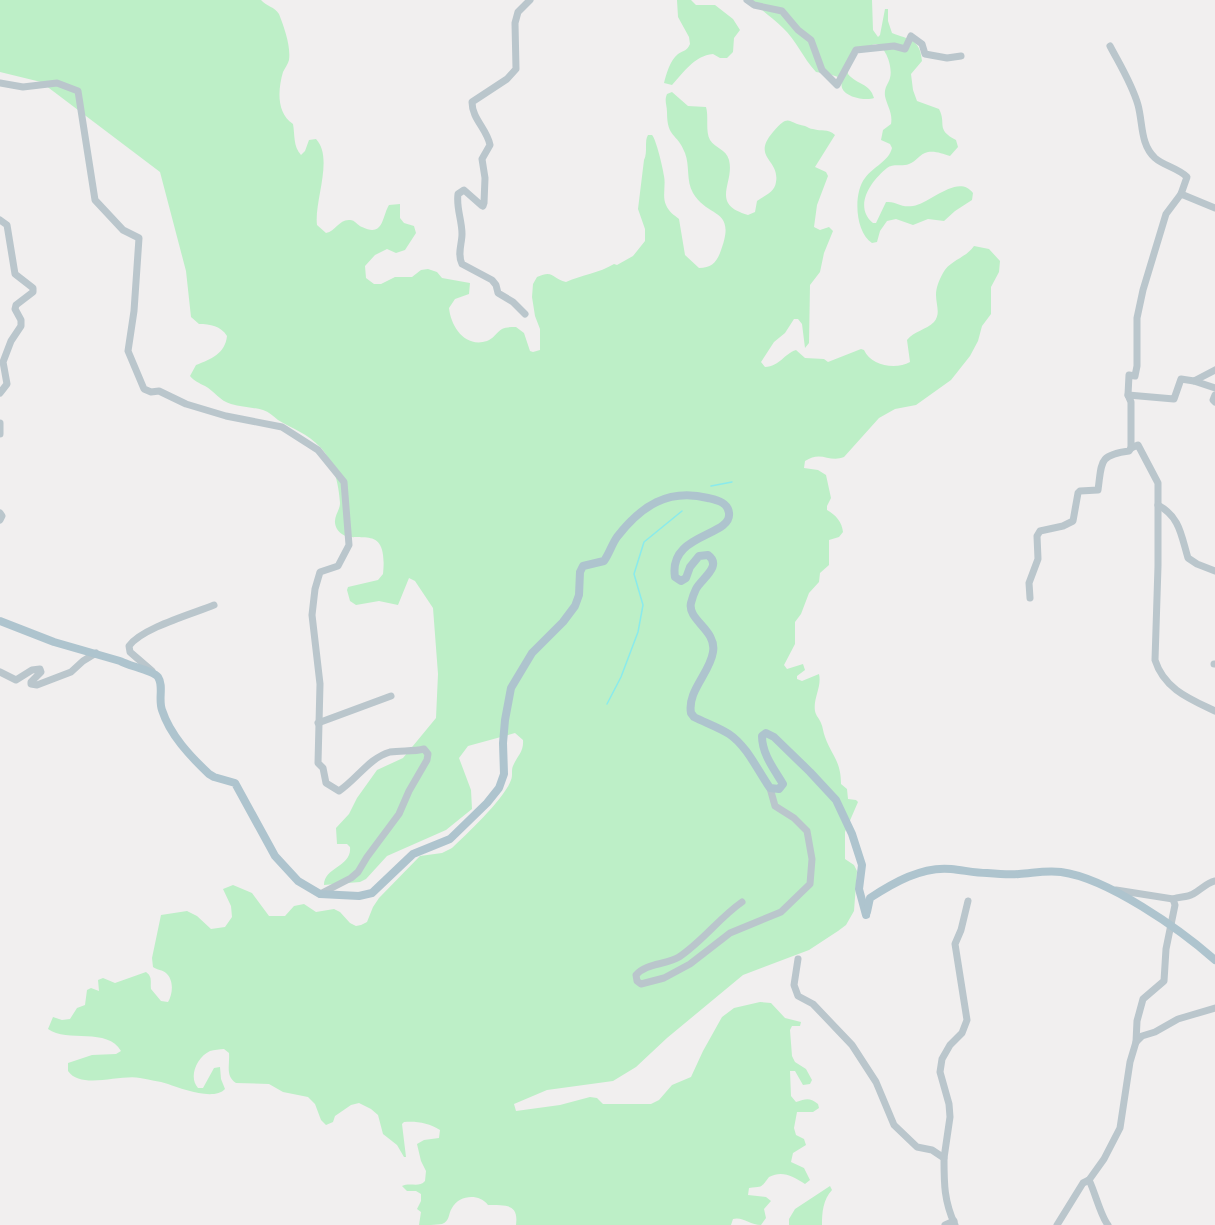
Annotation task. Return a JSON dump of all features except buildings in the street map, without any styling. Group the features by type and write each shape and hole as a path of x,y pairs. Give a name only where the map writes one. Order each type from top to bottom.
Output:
{"main road":[{"path":"0,621 54,642 96,653 156,675 160,680 159,701 177,739 209,774 235,783 275,856 298,881 320,894 359,896 372,893 413,854 450,839 493,797 503,781 503,743 511,688 532,653 575,606 583,566 604,561 615,539 652,503 670,497 705,497 722,502 729,510 729,518 725,524 686,545 678,554 675,566 675,577 681,581 686,579 690,567 699,556 708,555 713,562 711,572 696,589 691,605 692,613 708,633 714,645 711,661 692,698 690,710 694,717 735,739 770,788 779,789 783,784 773,771 761,738 764,733 774,737 816,777 836,800 852,834 862,866 859,890 866,915 870,898 895,882 936,869 1019,874 1045,870 1062,872 1079,876 1110,889 1170,924 1215,960"}],"street":[{"path":"525,314 513,302 498,293 492,280 462,264 459,252 462,225 457,201 458,194 464,190 483,206 485,178 482,159 490,145 472,110 472,102 507,79 516,69 515,23 518,12 531,0"},
{"path":"747,0 754,5 782,11 811,40 822,70 837,85 856,50 894,46 905,49 911,36 922,44 926,54 947,58 961,56"},
{"path":"1110,46 1139,107 1141,128 1150,150 1155,158 1187,177 1182,194 1166,214 1137,318 1137,366 1135,376 1129,375 1128,395 1131,402 1131,448"},
{"path":"0,83 23,87 57,83 78,91 94,200 123,230 139,238 134,310 128,351 144,388 151,392 159,391 186,404 226,416 282,427 318,450 344,482 349,545 338,566 320,572 315,589 312,615 320,684 318,762 323,768 326,783 339,790 352,782 375,759 390,752 424,749 428,754 399,814 367,856 358,872 320,894"},
{"path":"1182,194 1215,208"},
{"path":"0,220 7,225 15,274 33,288 33,292 16,305 15,309 21,320 21,326 5,353 3,362 7,384 0,393"},
{"path":"1194,381 1215,370"},
{"path":"1128,395 1174,399 1180,379 1215,388"},
{"path":"1215,395 1213,400 1215,402"},
{"path":"0,423 0,434"},
{"path":"1030,598 1029,583 1038,560 1037,536 1040,531 1063,526 1073,521 1078,493 1098,490 1103,461 1108,455 1129,451 1138,445 1158,483 1155,660 1159,672 1176,690 1185,697 1215,711"},
{"path":"1158,505 1170,511 1178,524 1188,558 1215,571"},
{"path":"0,513 2,516 0,520"},
{"path":"156,675 130,652 129,646 132,642 166,623 214,605"},
{"path":"0,672 16,680 37,668 41,672 31,681 31,684 37,685 71,672 96,653"},
{"path":"318,723 391,696"},
{"path":"742,902 725,914 701,940 677,958 639,972 636,975 637,981 641,984 664,978 690,964 730,933 781,912 810,884 812,859 807,831 794,818 775,806 770,788"},
{"path":"1110,889 1173,899 1194,894 1203,886 1215,881"},
{"path":"1057,1225 1083,1183 1089,1180 1104,1159 1120,1128 1130,1062 1136,1042 1137,1021 1143,999 1164,981 1166,949 1175,905 1173,899"},
{"path":"945,1225 954,1223 944,1192 944,1158 950,1117 949,1104 940,1072 942,1059 950,1045 962,1033 967,1020 955,944 968,901"},
{"path":"798,959 794,985 798,996 813,1004 852,1045 876,1082 888,1114 900,1132 917,1147 932,1150 944,1158"},
{"path":"1136,1042 1142,1036 1155,1032 1178,1019 1215,1008"},
{"path":"1089,1180 1108,1225"}],"green space":[{"path":"0,0 261,0 275,10 279,14 285,31 289,55 280,86 281,107 287,119 293,124 298,152 301,155 309,140 316,139 323,157 317,225 326,233 343,221 350,220 369,230 375,230 381,224 389,205 400,204 400,218 404,223 414,226 416,233 405,250 396,253 387,249 375,255 365,266 366,278 374,284 381,284 395,277 412,277 421,270 428,269 437,272 442,278 470,283 469,294 455,299 449,308 456,329 466,339 472,341 487,341 502,329 516,327 524,333 530,351 540,350 540,329 532,297 533,284 537,277 550,274 566,282 614,264 617,265 633,256 645,241 645,229 638,209 648,135 654,138 662,167 665,202 670,211 679,219 685,255 699,268 710,266 715,262 725,238 725,228 719,216 699,201 691,188 685,153 667,121 666,99 667,94 672,92 688,106 706,107 710,140 725,153 729,160 726,199 729,205 748,215 755,212 757,201 774,188 776,174 765,153 765,148 773,132 783,122 789,121 835,135 815,167 826,172 828,176 817,205 814,227 820,230 829,227 833,231 824,253 820,272 810,285 809,343 805,348 802,324 798,319 794,319 785,333 774,342 761,362 765,367 778,362 796,350 805,358 824,359 828,362 861,349 872,360 884,365 898,366 910,362 907,340 931,325 936,319 937,290 940,278 946,269 974,246 989,249 1000,261 999,272 991,287 991,314 982,326 978,341 970,356 951,380 916,405 895,409 879,418 844,457 834,459 820,456 805,461 804,468 818,470 826,475 831,498 827,510 838,519 843,532 839,537 829,540 829,565 820,573 819,582 809,593 801,614 795,622 795,644 784,665 787,669 803,664 805,670 797,676 797,679 802,681 819,674 815,713 838,764 841,784 847,789 848,799 858,802 845,832 845,859 854,865 857,871 854,911 846,925 809,950 743,975 636,1067 613,1081 547,1090 514,1104 516,1111 560,1105 590,1097 597,1098 603,1104 651,1104 659,1100 672,1085 691,1077 722,1017 734,1008 760,1002 771,1003 785,1018 801,1022 800,1026 792,1026 790,1030 792,1056 795,1062 806,1069 812,1080 810,1084 803,1085 795,1071 790,1071 791,1096 796,1102 805,1099 812,1100 818,1104 819,1108 813,1112 797,1112 794,1128 796,1135 804,1139 806,1145 793,1153 791,1162 804,1168 810,1180 805,1184 792,1176 778,1174 769,1177 761,1186 749,1188 748,1195 766,1197 771,1201 764,1209 766,1218 761,1225 736,1218 733,1219 731,1225 516,1225 513,1209 488,1205 480,1199 469,1197 455,1204 445,1223 419,1225 421,1212 417,1209 421,1201 421,1194 416,1191 407,1191 402,1186 420,1184 425,1181 426,1171 417,1144 424,1140 439,1138 440,1130 432,1126 414,1122 402,1124 406,1157 404,1157 397,1145 383,1134 378,1115 371,1109 359,1103 351,1105 335,1116 333,1122 326,1125 321,1120 315,1104 308,1097 283,1092 269,1084 236,1083 230,1077 229,1053 224,1049 205,1054 195,1068 195,1083 198,1088 203,1088 214,1068 220,1067 225,1089 213,1094 198,1093 165,1083 132,1077 82,1080 74,1077 68,1071 68,1063 92,1055 116,1054 121,1051 107,1039 66,1035 48,1029 53,1017 62,1020 70,1019 77,1008 85,1005 87,990 91,988 99,991 98,980 103,978 115,983 146,972 150,978 151,989 161,1001 168,1002 172,991 169,976 153,967 152,958 161,915 187,911 197,916 211,929 225,927 232,917 231,906 223,889 233,885 252,893 269,916 285,916 294,906 304,904 316,912 334,909 350,923 356,926 361,925 367,922 379,898 420,856 442,853 452,848 494,806 511,780 512,768 521,751 523,740 515,733 468,746 459,758 471,790 472,809 446,830 387,856 366,879 360,882 324,885 328,874 343,863 349,854 350,847 347,844 337,844 336,828 349,814 357,798 377,770 403,758 436,718 438,674 433,608 415,581 409,578 398,605 379,601 356,605 350,601 348,587 378,580 383,574 383,556 380,545 368,538 343,535 337,529 335,518 340,503 337,480 325,452 315,442 265,411 227,403 190,376 196,365 220,352 227,336 218,328 199,324 191,317 186,271 160,172 41,82 0,72"},
{"path":"677,0 691,0 696,5 715,5 733,19 740,30 734,38 733,52 727,58 720,58 713,54 706,55 690,65 672,85 664,83 669,68 675,57 690,44 689,37 678,17"},
{"path":"751,0 872,0 873,30 878,37 885,9 888,9 888,21 892,33 913,41 921,53 922,61 911,74 917,101 939,109 946,133 956,140 958,147 950,156 928,152 909,164 887,168 875,180 867,194 864,209 867,216 873,223 876,223 886,202 913,206 960,186 973,193 972,200 944,221 928,219 913,225 896,219 887,221 880,231 877,242 872,243 866,238 859,222 857,202 861,185 868,174 888,157 892,148 890,144 881,140 883,130 891,124 891,113 885,96 891,74 886,53 876,44 854,53 849,61 848,74 870,89 874,98 862,99 852,96 842,88 841,78 816,72 788,33"},
{"path":"830,1186 832,1190 824,1206 822,1225 789,1225 789,1219 795,1209"}],"waterway":[{"path":"711,486 732,482"},
{"path":"607,704 621,677 638,632 643,605 634,574 644,542 682,511"}]}
